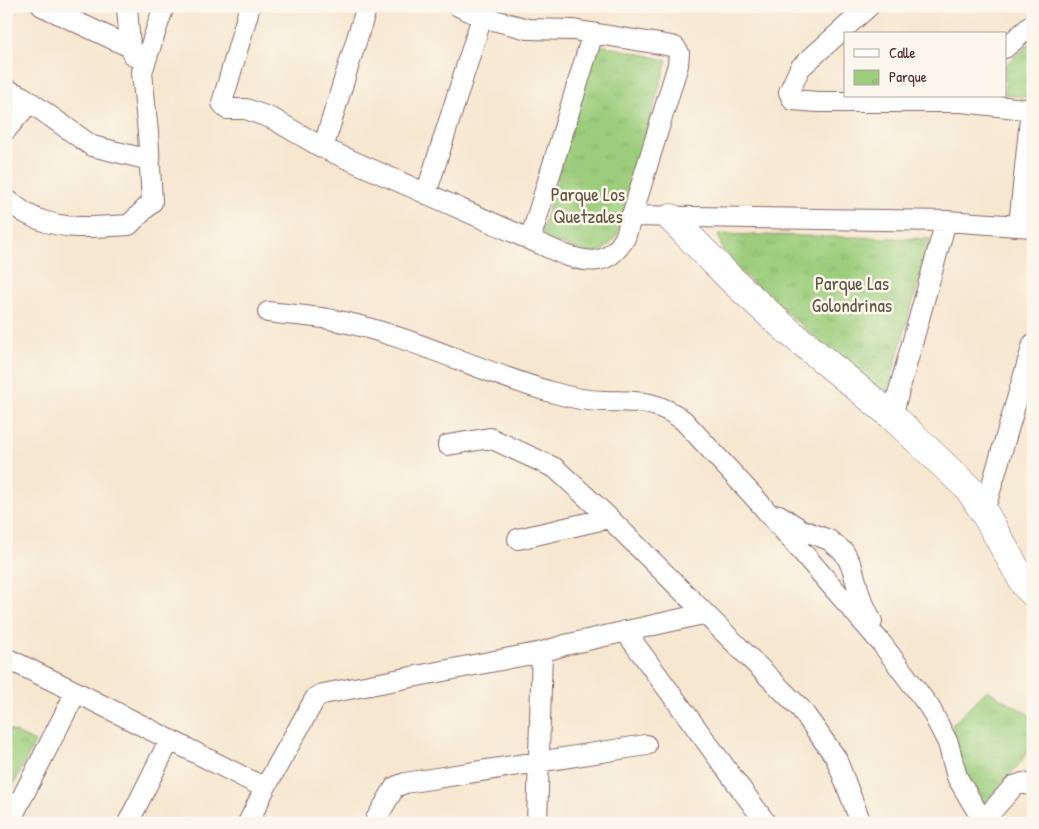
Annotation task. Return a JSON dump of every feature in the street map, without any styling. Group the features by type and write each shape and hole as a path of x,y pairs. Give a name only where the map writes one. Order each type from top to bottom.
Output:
{"street":[{"path":"42,6 130,47"},
{"path":"6,199 25,213 50,223 76,228 129,225 152,202 142,72 130,47 126,6"},
{"path":"142,72 164,6"},
{"path":"250,6 222,103 227,110 246,109 273,119 323,148 530,240 580,260 592,262 610,256 619,248 625,238 678,65 679,53 675,47 593,32 528,29 482,17 458,6"},
{"path":"323,148 366,6"},
{"path":"631,216 946,221 1026,226 1032,110 945,99 818,102 797,101 790,97 789,92 800,68 870,6"},
{"path":"426,194 482,17"},
{"path":"1006,47 1033,24"},
{"path":"530,240 593,32"},
{"path":"6,89 30,102 92,146 150,160"},
{"path":"6,130 30,102"},
{"path":"671,218 732,280 787,330 892,416 969,489 1025,585 1033,593"},
{"path":"892,416 946,221"},
{"path":"268,312 338,320 372,329 427,347 515,381 577,399 655,404 670,411 683,420 757,500 882,644 930,708 948,744 958,777 984,822 1014,786 1023,783 1033,786"},
{"path":"984,512 1033,344"},
{"path":"448,445 490,438 555,468 801,709 836,758 861,823"},
{"path":"757,500 800,529 829,540 844,552 852,567 860,596 882,644"},
{"path":"518,539 608,518"},
{"path":"248,823 265,788 316,697 383,681 542,652 703,614"},
{"path":"625,631 766,823"},
{"path":"537,823 542,652"},
{"path":"6,658 265,788"},
{"path":"9,823 76,692"},
{"path":"128,823 169,740"},
{"path":"376,819 395,787 405,783 646,745"}],"green space":[{"path":"1033,41 1033,98 1006,95 1006,64"},
{"name":"Parque Los Quetzales","path":"597,44 667,60 618,233 613,241 603,250 593,253 540,237"},
{"name":"Parque Las Golondrinas","path":"718,234 931,239 885,399 738,270 723,251"},
{"path":"987,690 1033,717 1033,741 1021,762 984,804 965,777 952,725"},
{"path":"6,728 35,742 6,800"}]}
